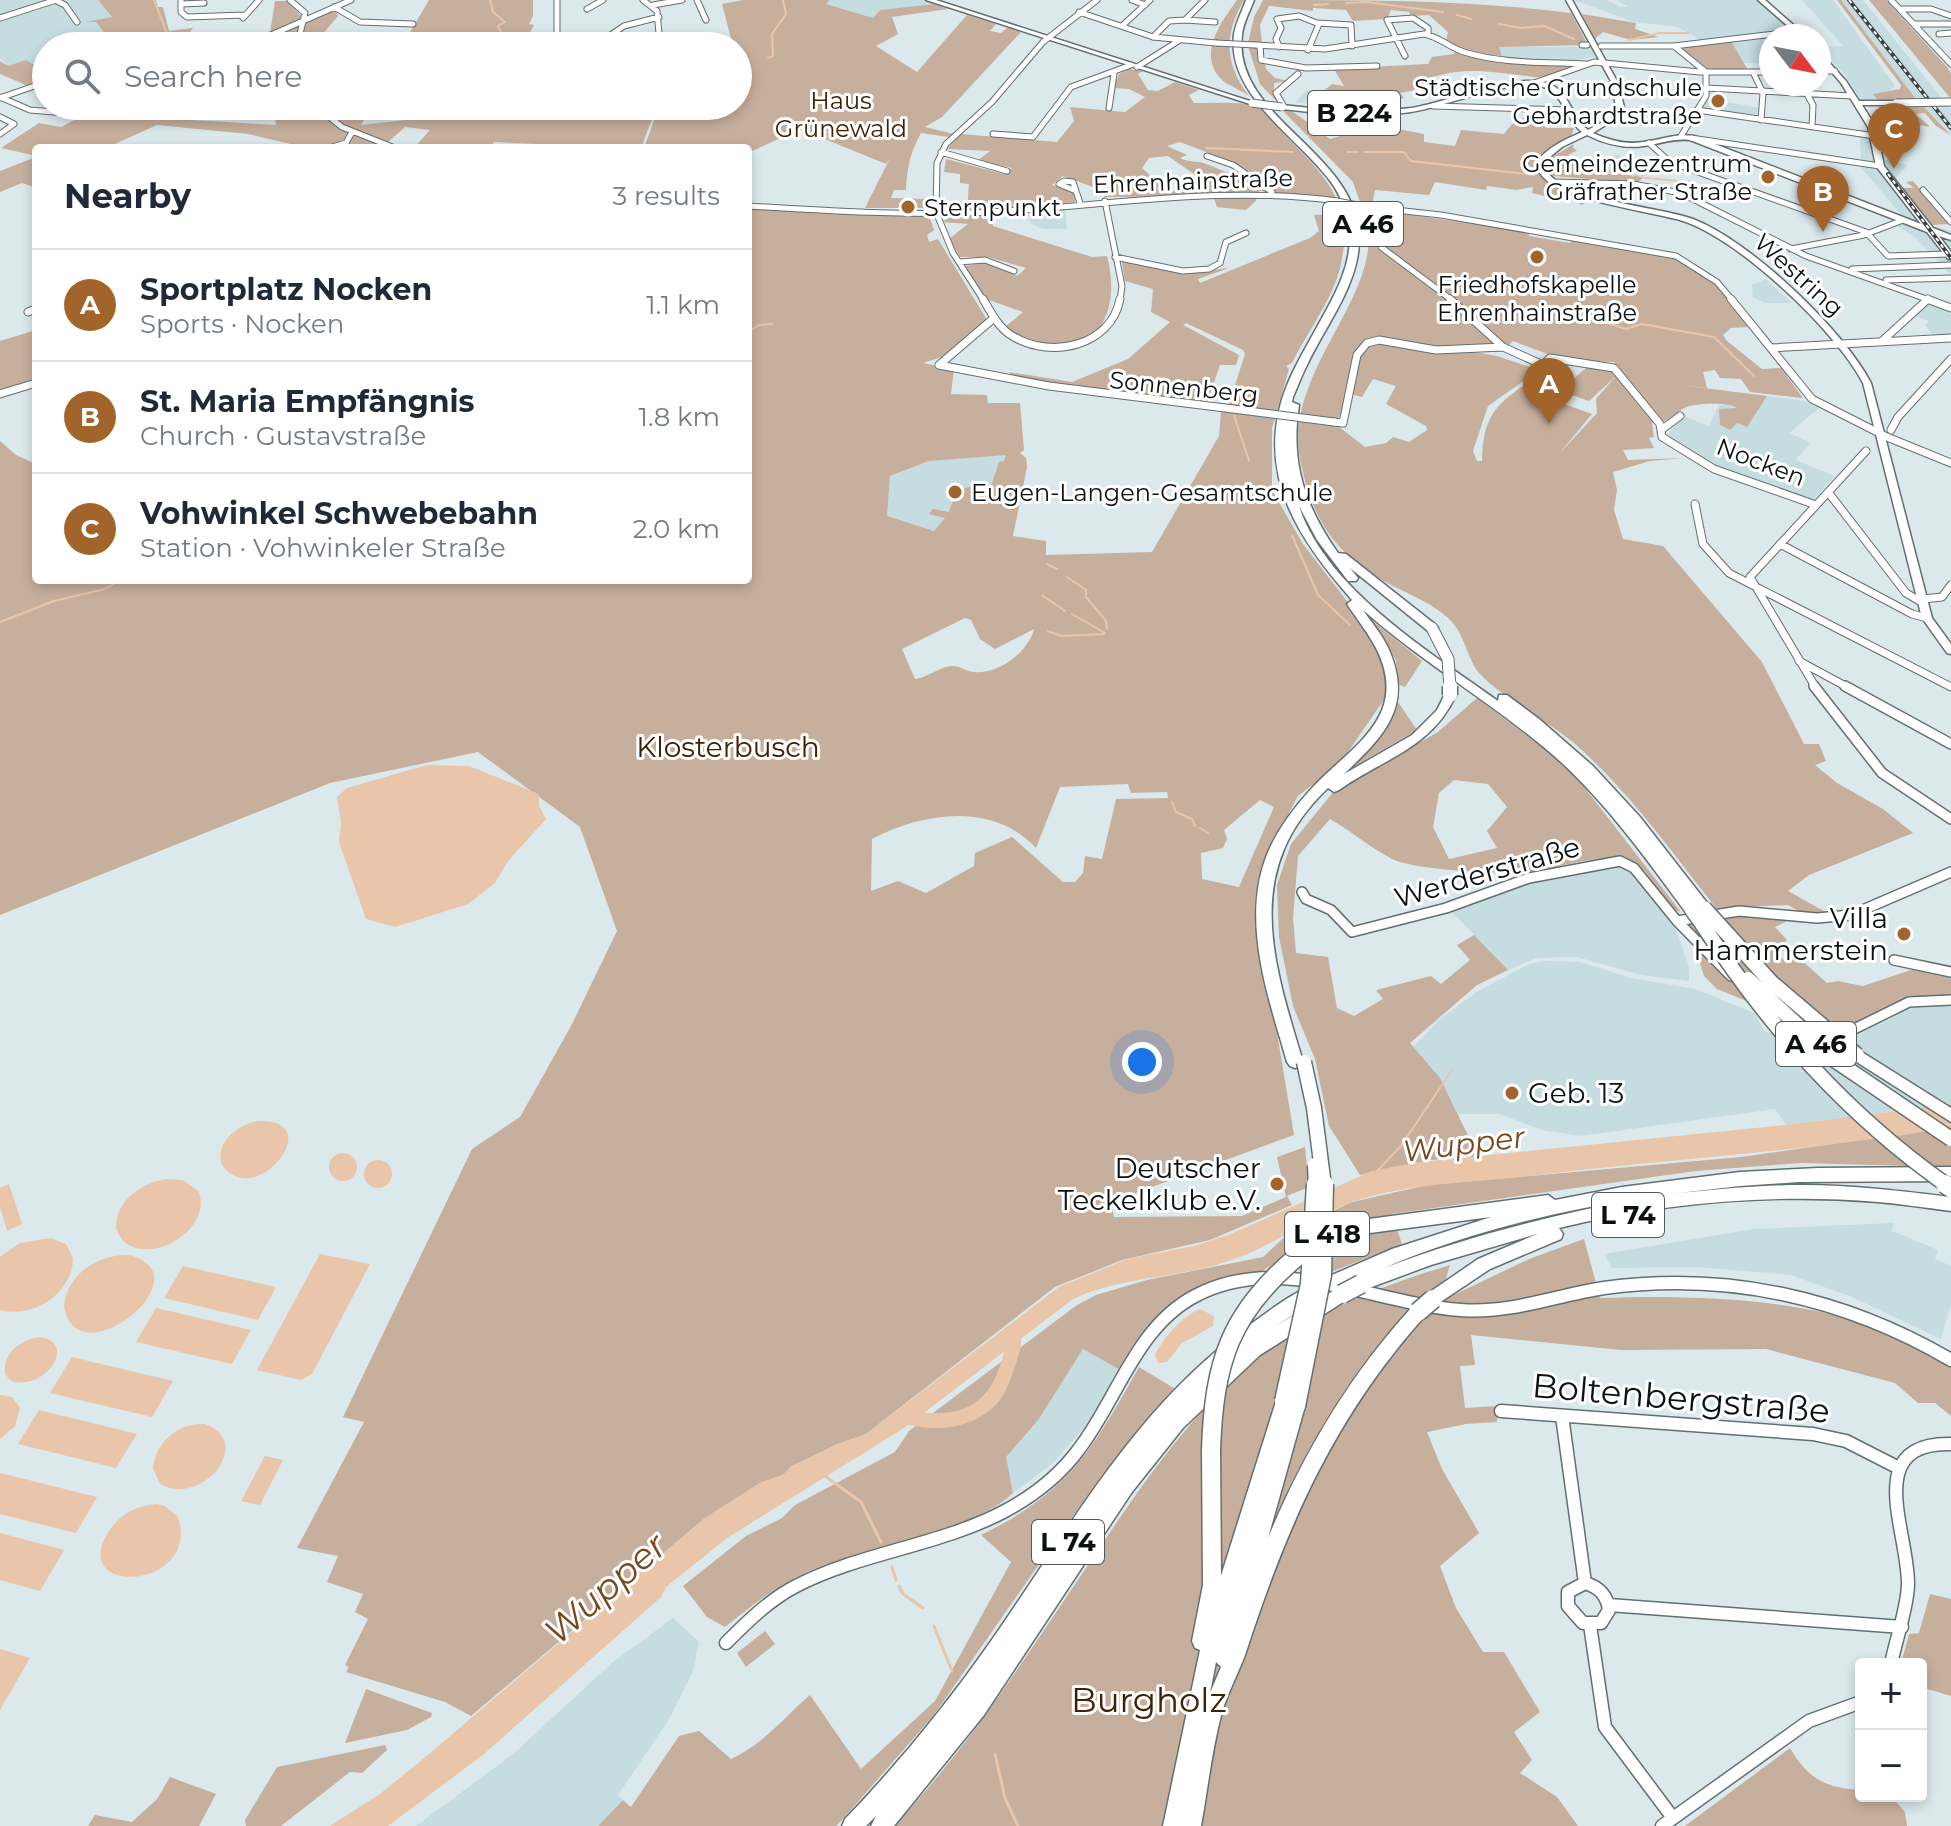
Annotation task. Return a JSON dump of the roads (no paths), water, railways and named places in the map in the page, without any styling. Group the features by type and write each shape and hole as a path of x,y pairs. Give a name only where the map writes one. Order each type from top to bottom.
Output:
{"highway":[{"name":"A 46","path":"1250,0 1237,32 1236,54 1243,75 1265,107 1331,175 1347,201 1354,225 1354,246 1345,279 1289,388 1279,440 1281,467 1304,530 1332,570 1392,630 1564,758 1627,824 1698,909 1812,1019 1881,1072 1951,1116"},
{"name":"A 46","path":"1258,0 1248,22 1244,42 1251,74 1275,108 1340,174 1356,200 1363,225 1364,247 1355,280 1305,373 1291,418 1289,445 1295,479 1318,532 1359,586 1398,623 1548,731 1613,791 1698,909 1702,924 1753,985 1805,1036 1882,1095 1951,1139"},
{"path":"1318,532 1347,560 1432,628 1450,663 1450,695 1442,713 1428,729 1326,788"},
{"path":"1326,788 1386,721 1395,691 1390,661 1332,570"},
{"name":"L 418","path":"1191,1826 1212,1710 1290,1403 1320,1299 1327,1222 1323,1147 1281,979 1273,898 1287,844 1326,788"},
{"path":"1702,924 1744,988 1819,1079 1868,1127 1951,1188"},
{"name":"L 74","path":"881,1826 977,1708 1126,1486 1177,1422 1254,1349 1340,1287 1453,1235 1600,1198 1751,1178 1834,1174 1951,1177"},
{"name":"L 74","path":"852,1826 913,1760 963,1696 1105,1487 1159,1418 1232,1348 1317,1290 1361,1284 1427,1260 1515,1234 1679,1199 1758,1191 1841,1193 1951,1204"},
{"name":"L 74","path":"1212,1710 1229,1678 1271,1552 1309,1466 1361,1378 1433,1299 1507,1252 1572,1229 1693,1202 1841,1193"},
{"name":"L 418","path":"1191,1724 1190,1692 1212,1585 1211,1450 1215,1388 1225,1344 1261,1286 1299,1255 1334,1238 1399,1220 1580,1195 1600,1198"},
{"name":"L 418","path":"1173,1826 1191,1724 1227,1585 1290,1403"}],"main road":[{"name":"B 224","path":"929,0 1252,103 1347,114 1433,106 1534,83"},
{"path":"1553,182 1541,167 1543,157 1610,121 1620,107 1620,94 1569,0"},
{"path":"1761,0 1789,24"},
{"path":"1831,66 1875,136 1880,166 1949,256"},
{"path":"1534,83 1557,89 1580,128 1589,133 1623,144 1649,143 1681,136 1691,138 1951,238"},
{"path":"1854,99 1880,103 1951,102"},
{"path":"1577,138 1580,128"},
{"name":"Westring","path":"1553,182 1578,192 1680,217 1714,231 1733,243 1845,344 1865,376 1925,608"},
{"path":"1925,608 1951,651"}],"street":[{"path":"0,18 56,0 68,8 77,22"},
{"path":"204,3 181,2 181,12 187,17 244,17 259,0"},
{"path":"290,0 305,13 301,32"},
{"path":"276,32 351,0"},
{"path":"557,0 557,32"},
{"path":"587,9 603,0"},
{"path":"643,0 653,5 682,0"},
{"path":"700,0 706,20"},
{"path":"1097,0 1050,38 941,152 937,163 936,212 959,262 994,318 1012,336 1037,346 1064,347 1093,340 1109,327 1119,305 1122,286 1105,201"},
{"path":"1132,0 1145,5"},
{"path":"1122,26 1150,0"},
{"path":"1185,20 1205,0"},
{"path":"1891,0 1951,64"},
{"path":"337,4 342,16 354,21 413,24"},
{"path":"653,5 659,17 660,32"},
{"path":"1922,6 1933,6 1940,11"},
{"path":"1900,9 1951,14"},
{"path":"1079,12 1153,37 1180,40 1308,50 1428,34 1457,50 1480,56 1706,72 1759,72"},
{"path":"1279,47 1279,17 1299,16 1317,23 1351,25 1352,46"},
{"path":"615,32 624,26 659,17"},
{"path":"1405,56 1387,20 1416,19 1428,28 1428,34"},
{"path":"1153,37 1169,21 1215,22"},
{"path":"1308,50 1319,26 1317,23"},
{"path":"1914,24 1951,24"},
{"path":"1939,34 1951,33"},
{"path":"1601,46 1674,46 1759,38"},
{"path":"993,134 1033,137 1065,91 1134,66 1180,40"},
{"path":"1258,45 1261,60 1294,67 1377,66"},
{"path":"1674,46 1706,72 1706,96 1681,136"},
{"path":"1940,51 1951,51"},
{"path":"1534,83 1586,64"},
{"path":"1753,72 1759,85"},
{"path":"1109,108 1114,74"},
{"path":"1283,107 1276,93 1298,74"},
{"path":"0,98 32,87"},
{"path":"1707,88 1759,93"},
{"path":"1761,120 1763,96"},
{"path":"1808,96 1813,105 1812,127"},
{"path":"1826,96 1854,99"},
{"path":"0,98 32,110"},
{"path":"1433,106 1570,110"},
{"path":"1697,110 1875,136"},
{"path":"0,117 14,124 0,134"},
{"path":"331,120 349,131 384,144"},
{"path":"343,144 346,143 349,131"},
{"path":"1691,138 1880,166"},
{"path":"1649,143 1670,162 1867,233 1888,256 1949,256"},
{"path":"941,152 1007,171"},
{"path":"1207,156 1233,165 1272,192"},
{"path":"1553,182 1633,184 1681,193 1791,249 1951,308"},
{"path":"1923,190 1951,222"},
{"name":"Ehrenhainstraße","path":"1076,191 1080,203"},
{"name":"Ehrenhainstraße","path":"752,206 936,212 1016,210 1105,201 1272,192 1377,209 1441,215 1676,256 1717,282 1801,390 1881,437 1951,463"},
{"name":"Nocken","path":"1377,209 1381,247 1472,316 1503,347 1543,365 1550,358 1614,368 1661,427 1662,437 1714,469 1816,505"},
{"path":"1791,249 1867,233 1903,220"},
{"path":"1115,257 1168,268 1207,270 1220,263 1220,247 1224,242 1246,233"},
{"path":"959,262 985,260 1014,271"},
{"path":"1845,269 1951,265"},
{"path":"1880,280 1951,278"},
{"path":"1881,342 1928,299"},
{"name":"Sonnenberg","path":"994,318 939,365 1021,384 1089,395 1338,422"},
{"path":"1771,348 1951,338"},
{"name":"Nocken","path":"1338,422 1357,355 1367,343 1379,340 1436,350 1503,347"},
{"path":"1891,430 1898,417 1951,359"},
{"path":"0,394 32,384"},
{"path":"1661,427 1680,416"},
{"path":"1859,424 1877,420"},
{"path":"1885,451 1905,444"},
{"path":"1866,451 1750,577 1799,661 1882,773 1951,819"},
{"path":"1828,492 1906,593 1925,608"},
{"path":"1695,504 1697,533 1712,558 1735,577 1755,583 1951,687"},
{"path":"1780,544 1912,614 1942,597 1951,585"},
{"path":"1799,661 1951,744"},
{"name":"Werderstraße","path":"1302,892 1306,899 1331,910 1352,932 1446,908 1529,878 1620,861 1634,868 1677,921"},
{"path":"1677,921 1739,911 1817,918 1851,915 1951,872"},
{"path":"1677,921 1774,1017 1817,1034 1840,1036 1909,1002 1951,1000"},
{"path":"1894,960 1951,972"},
{"path":"726,1643 762,1610 794,1587 828,1573 960,1532 1024,1500 1058,1473 1083,1445 1135,1358 1164,1320 1186,1301 1219,1286 1254,1281 1318,1283 1464,1310 1523,1305 1626,1285 1672,1283 1769,1290 1858,1312 1903,1332 1951,1360"},
{"name":"Boltenbergstraße","path":"1501,1411 1830,1436 1897,1467"},
{"path":"1562,1416 1585,1583"},
{"path":"1893,1658 1902,1627 1908,1583 1895,1479 1897,1467 1911,1451 1928,1445 1951,1444"},
{"path":"1585,1583 1603,1592 1609,1605 1605,1620 1590,1625 1577,1619 1567,1599 1572,1587 1585,1583"},
{"path":"1609,1605 1902,1627"},
{"path":"1590,1625 1605,1727 1668,1822 1809,1721 1855,1704"}],"waterway":[{"path":"154,0 166,32"},
{"path":"490,0 493,12 505,22 498,26 501,32"},
{"path":"768,58 773,56 772,34 786,14 783,0"},
{"path":"1346,3 1366,2 1443,12"},
{"path":"1314,5 1328,4"},
{"path":"1457,15 1471,19"},
{"path":"1499,24 1521,28 1544,26 1574,39"},
{"path":"1629,40 1659,33 1688,33"},
{"path":"1206,148 1293,152"},
{"path":"1347,152 1358,152"},
{"path":"1364,152 1404,152 1411,161 1534,175"},
{"path":"1602,173 1621,173"},
{"path":"1626,173 1634,176"},
{"path":"1645,178 1692,182"},
{"path":"1575,312 1626,329 1642,324 1714,337 1754,376"},
{"path":"752,329 759,325 772,324"},
{"path":"1234,415 1249,461"},
{"path":"1292,535 1318,595 1350,625"},
{"path":"1047,564 1057,569"},
{"path":"1067,577 1086,590 1086,595"},
{"path":"0,622 54,601 114,584"},
{"path":"1042,595 1065,611"},
{"path":"1086,597 1106,621 1107,629"},
{"path":"1072,614 1105,633"},
{"path":"1048,631 1062,636 1104,634"},
{"path":"1172,802 1176,812 1192,819 1195,826"},
{"path":"1200,828 1208,833"},
{"path":"1377,1171 1401,1146 1452,1070"},
{"name":"Wupper","path":"905,1417 950,1420 968,1416 983,1407 995,1395 1004,1378 1015,1334"},
{"path":"825,1476 861,1502 881,1542"},
{"path":"892,1567 896,1580"},
{"path":"899,1586 903,1594 923,1608"},
{"path":"934,1626 952,1671"},
{"path":"995,1754 1005,1798 1018,1826"}],"railway":[{"path":"1849,0 1951,128"},
{"path":"1888,174 1951,258"}],"place":[{"name":"Städtische Grundschule Gebhardtstraße","path":"1718,101"},
{"name":"Vohwinkel Schwebebahn","path":"1894,169"},
{"name":"Gemeindezentrum Gräfrather Straße","path":"1768,177"},
{"name":"Sternpunkt","path":"908,207"},
{"name":"St. Maria Empfängnis","path":"1823,232"},
{"name":"Friedhofskapelle Ehrenhainstraße","path":"1537,257"},
{"name":"Sportplatz Nocken","path":"1549,424"},
{"name":"Eugen-Langen-Gesamtschule","path":"955,492"},
{"name":"Villa Hammerstein","path":"1904,934"},
{"name":"Geb. 13","path":"1512,1093"},
{"name":"Deutscher Teckelklub e.V.","path":"1277,1184"}],"park label":[{"name":"Haus Grünewald","path":"841,114"},
{"name":"Klosterbusch","path":"728,747"},
{"name":"Burgholz","path":"1149,1700"}]}
